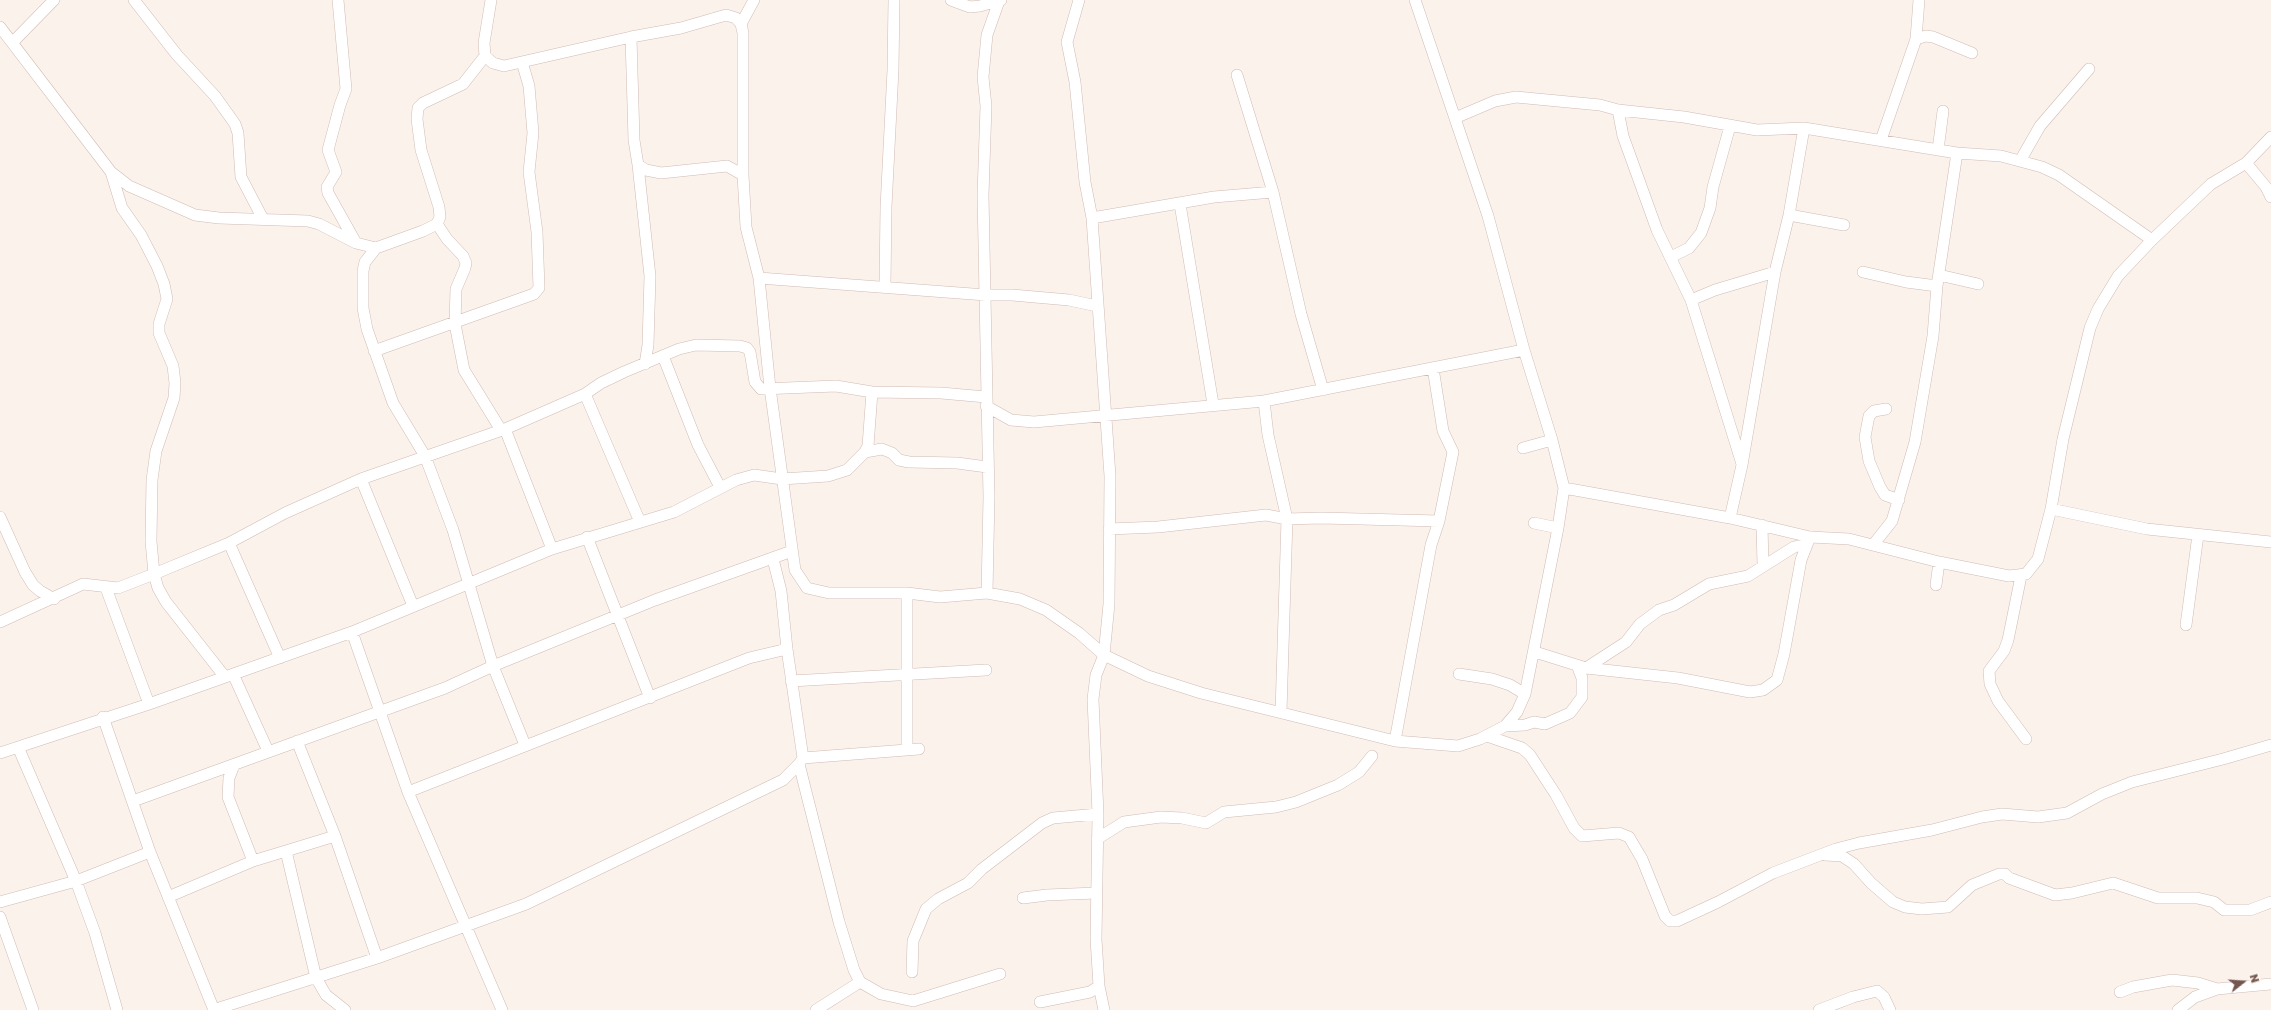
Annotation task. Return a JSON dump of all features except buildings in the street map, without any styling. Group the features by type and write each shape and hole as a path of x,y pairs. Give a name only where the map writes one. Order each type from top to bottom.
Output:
{"street":[{"path":"54,0 5,36 112,172 129,186 195,215 219,218 308,221 319,224 356,243 376,248"},
{"path":"134,0 177,55 215,96 235,124 238,133 241,177 263,219"},
{"path":"338,0 346,89 340,105 328,150 336,172 327,187 328,193 356,243"},
{"path":"491,0 484,44 486,56 493,63 504,66 631,37 681,28 726,15 736,18 741,24 743,33 743,175 746,227 753,259 760,278 770,388 795,570 807,588 829,592 907,593 940,597 987,593 1020,599 1046,610 1079,633 1104,655 1148,676 1202,693 1394,741 1458,746 1487,736 1505,726 1517,712 1525,694 1535,652 1564,488 1552,440 1524,350 1488,216 1415,0"},
{"path":"741,24 754,0"},
{"path":"885,286 886,207 893,70 894,0"},
{"path":"951,0 970,7 1000,0"},
{"path":"987,593 989,541 986,401 986,295 983,195 986,106 983,77 987,35 1000,0"},
{"path":"1078,0 1067,42 1075,82 1085,182 1092,218 1110,476 1109,604 1104,655 1096,676 1093,699 1098,814 1096,893 1099,986 1104,1010"},
{"path":"1881,140 1916,39 1919,0"},
{"path":"1916,39 1926,36 1933,37 1972,53"},
{"path":"631,37 634,140 650,276 648,345 645,364"},
{"path":"486,56 463,84 423,103 418,108 417,119 421,150 439,207 440,217 437,224 376,248 365,262 362,285 363,308 366,329 393,402 425,456 454,530 494,666 525,745"},
{"path":"374,351 455,324 486,309 534,294 539,288 536,232 529,172 533,133 529,86 522,62"},
{"path":"2020,161 2040,126 2089,69"},
{"path":"1237,75 1273,192 1301,314 1322,390"},
{"path":"1455,118 1495,101 1516,98 1600,105 1618,110 1684,117 1757,130 1804,128 1938,150 2001,156 2060,175 2152,240"},
{"path":"1618,110 1623,136 1657,230 1691,300 1742,465"},
{"path":"1938,150 1943,111"},
{"path":"1671,258 1689,248 1701,233 1710,208 1713,187 1730,126"},
{"path":"1730,518 1742,465 1774,272 1789,215 1804,128"},
{"path":"1564,488 1730,518 1762,525 1809,540 1849,539 1939,562 2009,576 2021,576 2031,570 2038,559 2051,509 2063,439 2090,328 2098,309 2118,276 2152,240 2211,184 2246,163 2271,137"},
{"path":"1873,545 1892,521 1916,434 1933,336 1938,281 1957,152"},
{"path":"2246,163 2266,187 2271,197"},
{"path":"638,165 646,170 661,173 727,166 743,175"},
{"path":"112,172 122,208 141,235 158,266 167,299 159,324 160,333 173,366 175,383 174,398 156,451 152,480 151,541 154,574 158,588 166,602 229,675 268,751"},
{"path":"1092,218 1214,197 1273,192"},
{"path":"1180,204 1213,404"},
{"path":"1789,215 1844,225"},
{"path":"437,224 447,239 463,256 466,263 466,268 456,288 455,324 466,374 503,430 552,550"},
{"path":"1691,300 1715,290 1774,272"},
{"path":"1863,272 1906,282 1938,281 1978,284"},
{"path":"760,278 885,286 986,295 1012,295 1069,300 1097,306"},
{"path":"0,622 54,599 83,584 106,588 118,588 154,574 230,543 285,512 361,479 503,430 584,394 601,383 663,356 696,345 740,346 750,352 754,382 761,390 770,388 836,386 872,392 941,393 986,401 1011,420 1021,422 1106,417 1213,404 1264,401 1524,350"},
{"path":"663,356 698,445 720,487"},
{"path":"1394,741 1431,545 1439,521 1453,452 1443,431 1433,368"},
{"path":"0,753 103,717 149,704 352,632 552,550 587,537 674,512 720,487 754,475 782,479 828,476 847,470 865,452 870,431 872,392"},
{"path":"584,394 640,522"},
{"path":"1264,401 1268,435 1287,519 1281,712"},
{"path":"1886,409 1874,411 1869,416 1865,437 1869,461 1880,487 1885,495 1899,500"},
{"path":"1523,448 1552,440"},
{"path":"865,452 882,449 892,453 899,460 909,462 957,463 987,467"},
{"path":"361,479 413,606"},
{"path":"2051,509 2147,529 2271,542"},
{"path":"1109,529 1158,527 1266,515 1287,519 1321,518 1439,521"},
{"path":"0,517 25,572 33,585 54,599"},
{"path":"1534,523 1558,528"},
{"path":"1762,525 1763,565"},
{"path":"2186,625 2198,535"},
{"path":"587,537 619,615 650,698"},
{"path":"1535,652 1582,666 1678,678 1750,692 1763,690 1777,680 1784,654 1801,560 1809,540"},
{"path":"1582,666 1626,642 1640,624 1659,610 1674,605 1709,584 1748,576 1763,565 1809,540"},
{"path":"230,543 280,658"},
{"path":"133,800 445,688 494,666 619,615 773,559 792,550"},
{"path":"773,559 781,591 801,761 843,935 854,970 860,982 881,994 913,1001 1000,974"},
{"path":"1936,585 1939,562"},
{"path":"2021,576 2008,640 2004,651 1989,671 1990,684 1998,701 2026,739"},
{"path":"31,609 33,585"},
{"path":"106,588 149,704"},
{"path":"907,593 907,749"},
{"path":"352,632 408,792 502,1010"},
{"path":"408,792 525,745 650,698 748,658 787,649"},
{"path":"1505,726 1525,725 1534,722 1545,724 1563,718 1570,713 1582,697 1582,666"},
{"path":"791,681 986,670"},
{"path":"1459,674 1492,679 1510,685 1525,694"},
{"path":"103,717 150,852 213,1010 377,958 526,904 610,865 664,836 783,780 801,761 907,749 919,749"},
{"path":"1487,736 1522,748 1530,754 1556,795 1574,828 1582,836 1620,833 1629,837 1642,859 1664,916 1670,922 1677,921 1773,873 1819,855 1859,843 1919,833 1982,817 2002,814 2038,817 2067,813 2102,794 2132,782 2223,760 2271,745"},
{"path":"297,740 336,836 377,958"},
{"path":"18,747 76,881 95,933 117,1010"},
{"path":"1097,840 1124,822 1161,817 1206,823 1224,812 1276,807 1296,802 1338,785 1359,772 1372,756"},
{"path":"234,765 229,778 228,797 253,861"},
{"path":"912,972 913,941 926,909 938,899 968,883 982,869 1042,823 1053,818 1098,814"},
{"path":"168,896 253,861 336,836"},
{"path":"286,851 316,978 326,994 345,1010"},
{"path":"0,902 76,881 150,852"},
{"path":"1819,855 1842,856 1854,864 1871,883 1893,902 1905,907 1922,909 1948,907 1972,885 1999,874 2005,874 2009,878 2055,895 2072,893 2113,883 2158,898 2197,898 2214,902 2224,910 2250,910 2271,902"},
{"path":"1022,898 1047,895 1096,893"},
{"path":"0,917 33,1010"},
{"path":"2120,992 2133,987 2172,980 2198,983 2217,989"},
{"path":"816,1010 860,982"},
{"path":"2178,1010 2195,998 2217,989 2271,984"},
{"path":"1040,1002 1090,992 1099,986"},
{"path":"1819,1010 1853,997 1876,992 1884,997 1890,1010"}]}
